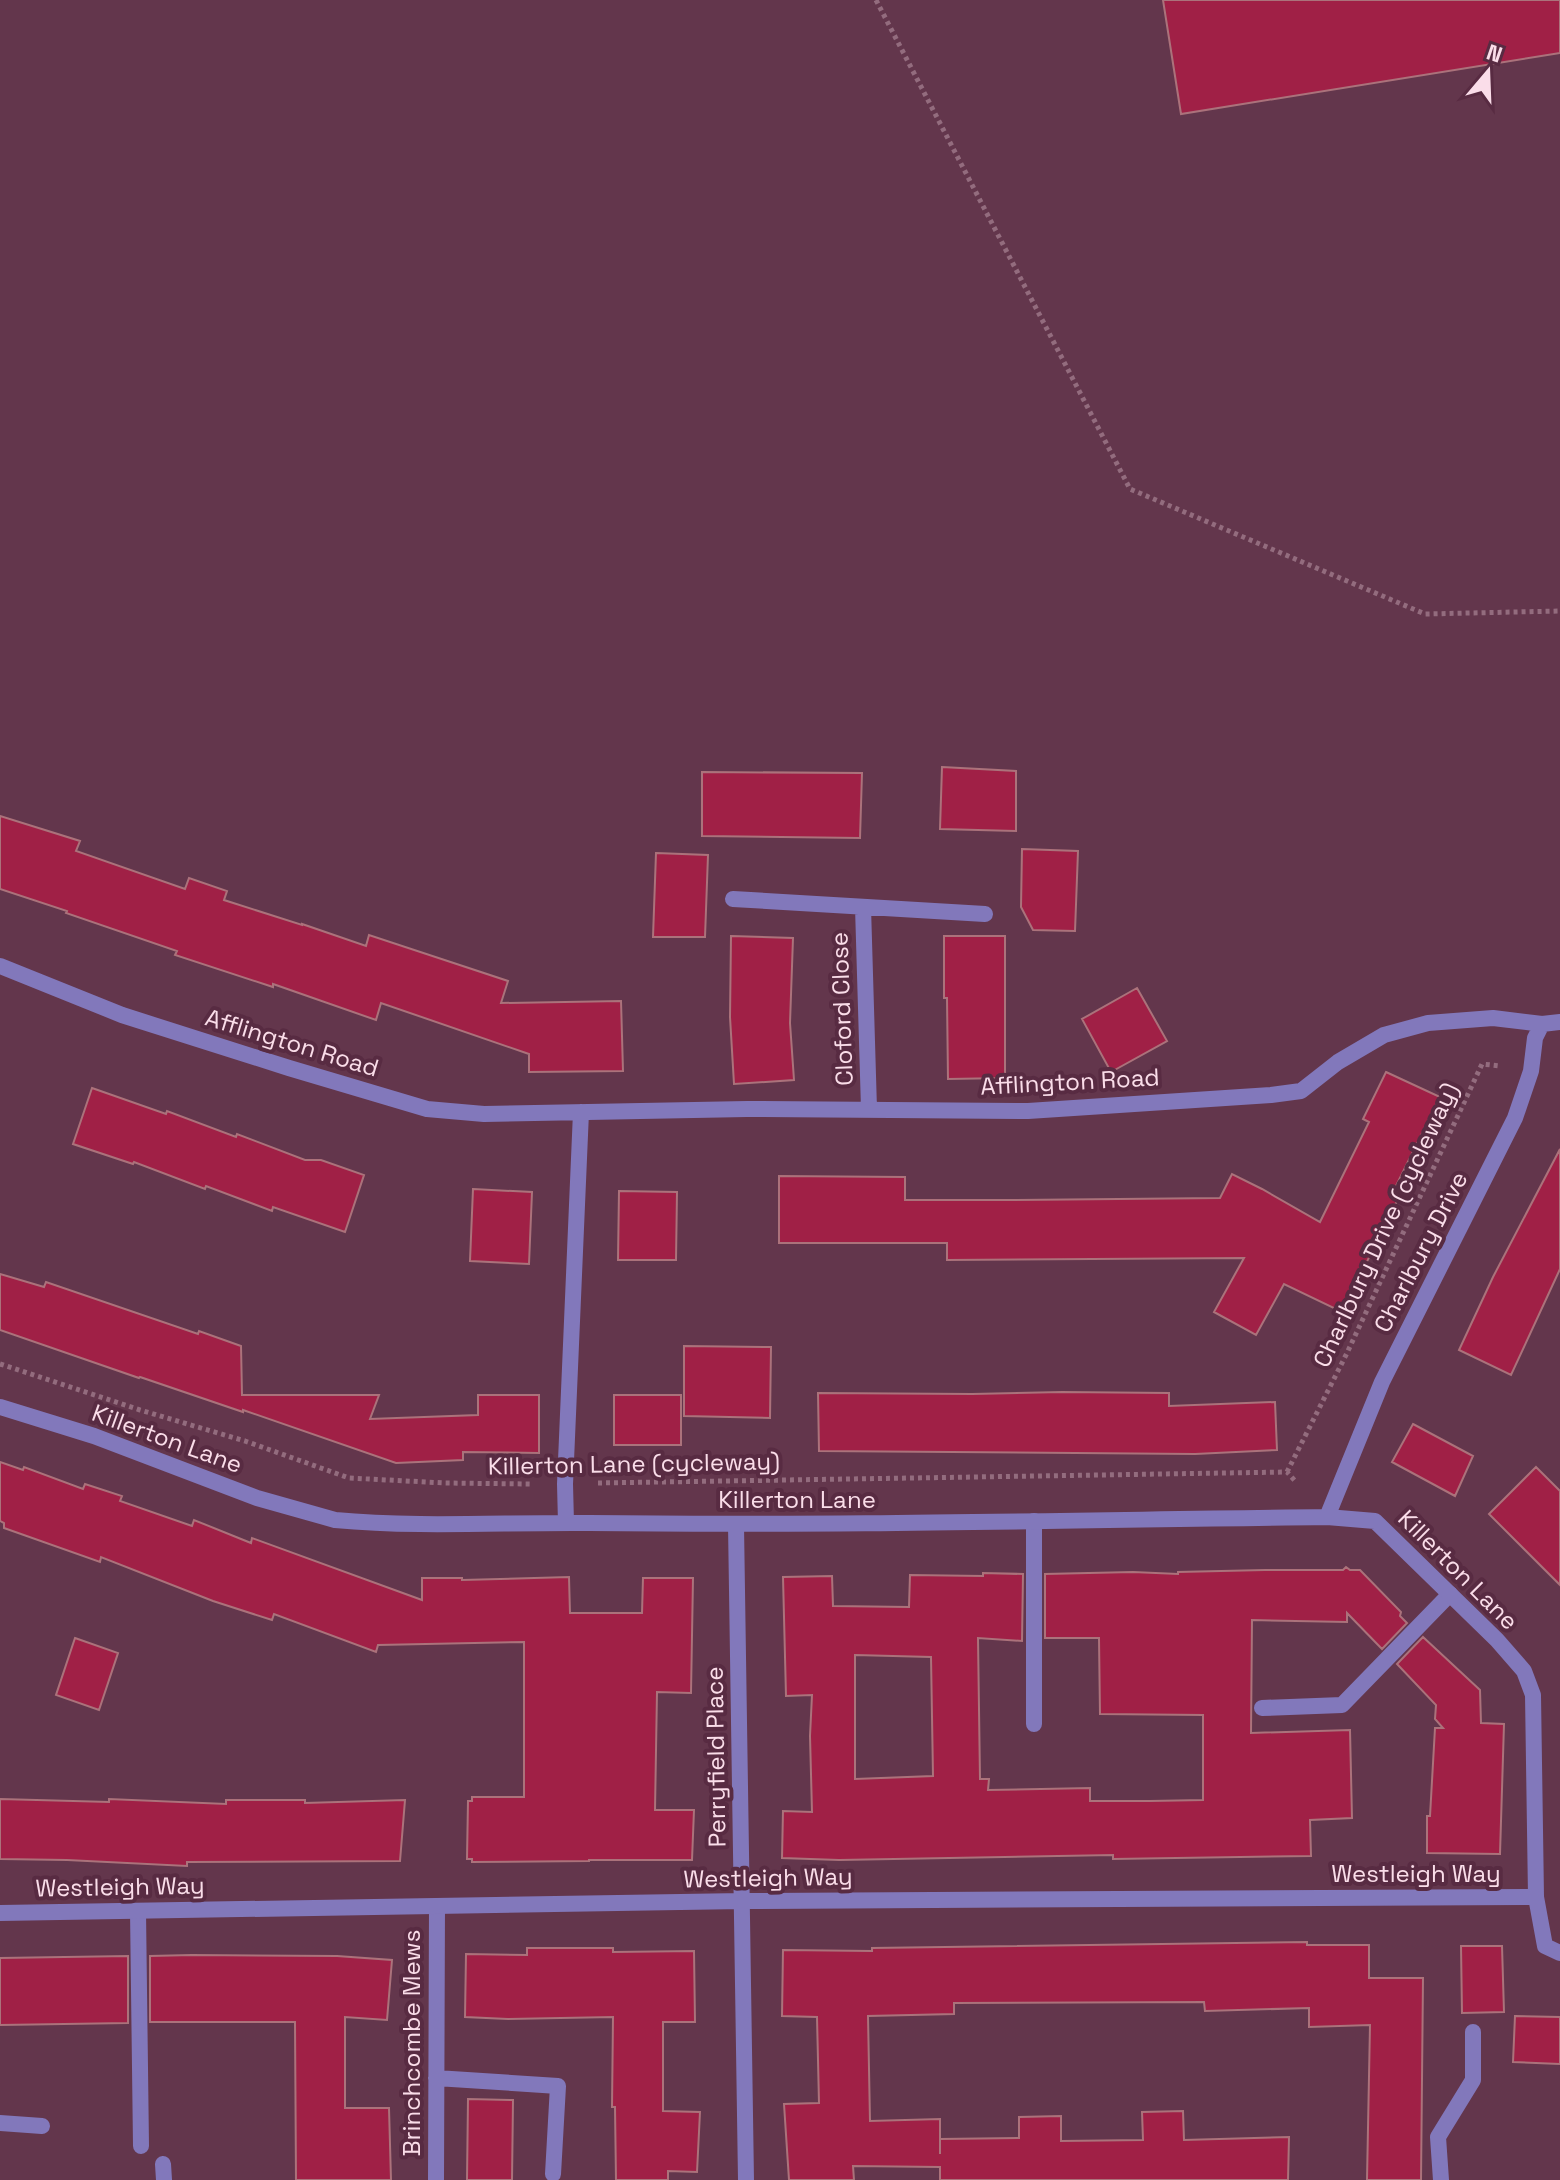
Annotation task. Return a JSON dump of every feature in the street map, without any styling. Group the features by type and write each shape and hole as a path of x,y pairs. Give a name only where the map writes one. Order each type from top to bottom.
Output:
{"street":[{"name":"Cloford Close","path":"733,899 985,914"},
{"name":"Cloford Close","path":"863,907 869,1109"},
{"name":"Afflington Road","path":"0,966 122,1015 289,1068 427,1109 484,1114 869,1109 1028,1111 1271,1095 1301,1091 1338,1062 1384,1035 1428,1023 1493,1018 1542,1024"},
{"path":"1542,1024 1560,1022"},
{"name":"Charlbury Drive","path":"1327,1517 1382,1382 1511,1127 1531,1071 1535,1038 1542,1024"},
{"path":"566,1523 565,1484 581,1112"},
{"name":"Killerton Lane","path":"0,1407 94,1436 257,1498 335,1520 403,1525 736,1525 1327,1517 1375,1521 1497,1640 1524,1671 1533,1695 1536,1897"},
{"path":"1034,1521 1034,1724"},
{"name":"Perryfield Place","path":"736,1525 746,2180"},
{"path":"1262,1708 1342,1705 1450,1594"},
{"path":"1536,1897 1545,1946 1560,1953"},
{"name":"Westleigh Way","path":"0,1913 743,1901 1536,1897"},
{"name":"Brinchcombe Mews","path":"436,2180 437,1906"},
{"path":"138,1911 141,2146"},
{"path":"1441,2180 1438,2137 1473,2080 1473,2032"},
{"path":"436,2078 558,2086 553,2174"},
{"path":"0,2123 42,2126"}],"path":[{"path":"876,0 1130,489 1425,614 1560,611"},
{"name":"Charlbury Drive (cycleway)","path":"1287,1472 1347,1353 1482,1064 1531,1071"},
{"name":"Killerton Lane (cycleway)","path":"0,1364 245,1441 349,1478 565,1484 1287,1472"}],"building":[{"path":"1163,0 1560,0 1560,53 1181,114"},
{"path":"942,767 1016,771 1016,831 940,829"},
{"path":"702,772 862,773 860,838 702,836"},
{"path":"0,816 80,841 76,851 185,889 189,878 227,891 224,900 366,946 369,935 508,981 501,1003 621,1001 623,1071 529,1072 529,1054 381,1003 376,1020 273,984 273,987 175,955 177,951 0,889"},
{"path":"1022,849 1078,851 1075,931 1033,930 1021,907"},
{"path":"656,853 708,855 705,937 653,937"},
{"path":"731,936 793,938 790,1023 794,1080 734,1084 730,1017"},
{"path":"944,936 1005,936 1005,1078 948,1079"},
{"path":"1137,988 1167,1041 1111,1072 1082,1019"},
{"path":"1386,1072 1440,1097 1392,1194 1399,1197 1342,1312 1284,1284 1256,1335 1214,1312 1244,1258 947,1260 947,1243 779,1243 779,1176 905,1177 905,1200 1011,1200 1220,1198 1232,1174 1320,1222 1369,1122 1363,1119"},
{"path":"92,1088 236,1137 237,1134 305,1160 321,1160 364,1175 345,1232 273,1207 272,1211 206,1186 205,1189 134,1162 73,1144"},
{"path":"1560,1149 1560,1269 1511,1375 1459,1350"},
{"path":"473,1189 532,1192 529,1264 470,1261"},
{"path":"619,1191 677,1192 676,1260 618,1260"},
{"path":"0,1274 44,1287 46,1282 241,1346 242,1395 379,1395 370,1419 478,1415 478,1395 539,1395 539,1453 463,1452 463,1460 396,1463 139,1378 0,1330"},
{"path":"684,1346 771,1347 770,1418 684,1416"},
{"path":"818,1393 1169,1393 1169,1406 1275,1402 1277,1450 1195,1454 819,1451"},
{"path":"614,1395 681,1395 681,1445 614,1445"},
{"path":"1413,1424 1473,1456 1455,1496 1392,1462"},
{"path":"0,1462 23,1470 24,1467 83,1489 85,1484 122,1496 120,1501 192,1526 194,1520 251,1543 252,1538 422,1600 422,1578 569,1577 570,1613 642,1613 643,1578 693,1578 691,1693 657,1692 655,1810 694,1810 692,1860 472,1862 472,1859 467,1859 468,1801 472,1801 472,1797 524,1797 524,1642 378,1645 376,1652 274,1614 272,1620 213,1601 101,1557 100,1562 4,1528 4,1523 0,1521"},
{"path":"1536,1467 1560,1491 1560,1585 1489,1514"},
{"path":"1346,1567 1360,1570 1401,1612 1400,1616 1407,1623 1382,1649 1347,1613 1347,1622 1252,1620 1251,1733 1350,1730 1352,1818 1310,1820 1311,1856 782,1858 783,1811 812,1812 812,1695 786,1696 783,1577 832,1576 833,1606 909,1607 910,1575 1023,1574 1022,1641 978,1638 980,1779 989,1779 988,1790 1090,1788 1090,1801 1150,1801 1203,1800 1203,1715 1100,1714 1099,1638 1045,1638 1045,1574 1343,1570","holes":["855,1655 931,1657 933,1776 855,1779"]},
{"path":"1423,1637 1480,1690 1481,1723 1504,1724 1500,1854 1427,1853 1435,1728 1443,1728 1435,1719 1436,1705 1397,1664"},
{"path":"75,1638 118,1653 99,1710 56,1695"},
{"path":"0,1799 109,1802 109,1799 226,1804 226,1800 305,1800 305,1803 405,1800 400,1861 187,1862 187,1866 0,1859"},
{"path":"1307,1942 1307,1945 1369,1945 1369,1978 1423,1978 1421,2180 1367,2180 1370,2025 1309,2027 1309,2008 1205,2011 1204,2002 954,2003 954,2014 868,2016 870,2121 940,2119 940,2139 1019,2138 1019,2117 1061,2116 1061,2141 1143,2140 1142,2112 1183,2111 1184,2140 1289,2137 1288,2180 940,2180 940,2167 853,2166 854,2180 789,2180 784,2104 819,2103 817,2017 782,2016 783,1950"},
{"path":"1461,1946 1502,1946 1504,2012 1462,2013"},
{"path":"527,1948 613,1948 613,1952 694,1951 695,2022 663,2022 663,2111 700,2112 697,2172 668,2171 668,2180 616,2180 615,2107 612,2107 613,2017 465,2017 466,1954 527,1955"},
{"path":"128,1956 128,2023 0,2025 0,1958"},
{"path":"150,1956 337,1956 392,1960 387,2020 345,2017 345,2108 389,2108 391,2180 296,2180 295,2022 150,2022"},
{"path":"1515,2016 1560,2017 1560,2064 1513,2062"},
{"path":"468,2099 513,2100 512,2180 467,2180"}]}
